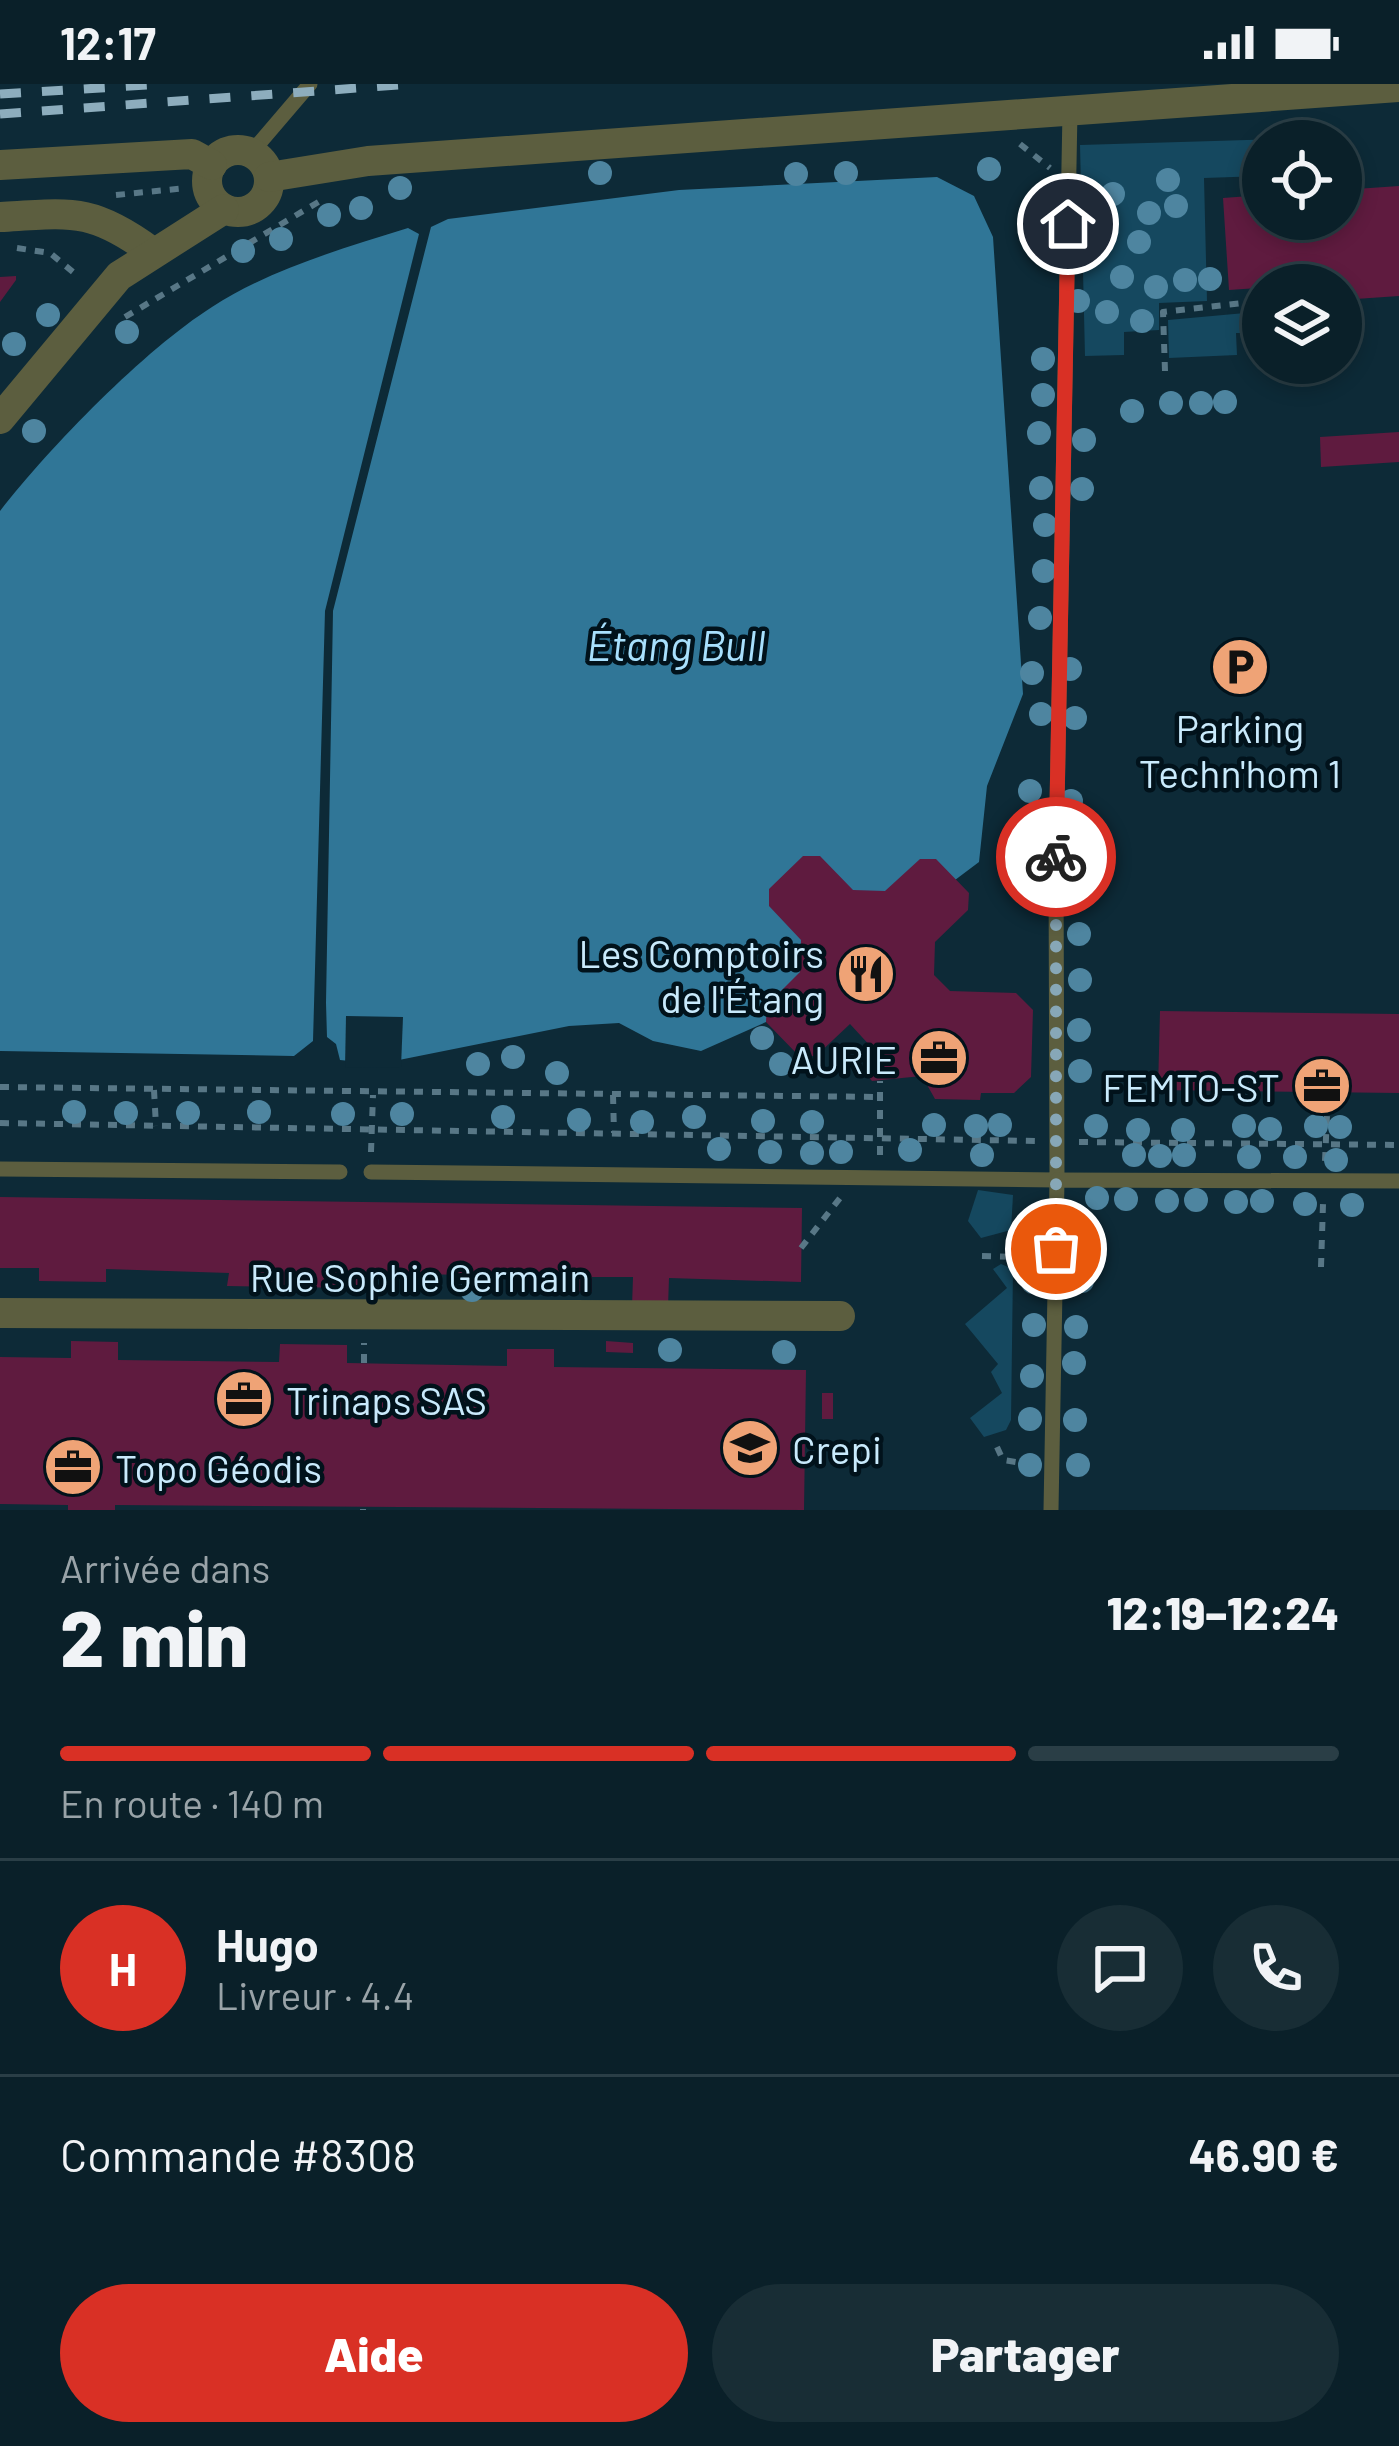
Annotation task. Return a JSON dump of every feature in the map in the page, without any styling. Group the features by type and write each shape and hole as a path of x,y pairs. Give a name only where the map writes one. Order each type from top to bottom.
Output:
{"street":[{"path":"0,418 101,296 215,188 236,150 260,165 1070,126 1399,87"},
{"path":"0,166 192,154 237,213 261,202 260,165"},
{"path":"0,218 51,214 110,221 151,251"},
{"name":"Rue Sophie Germain","path":"0,1313 840,1316"}],"lane":[{"path":"260,165 310,84"},
{"path":"1051,1510 1056,863 1070,126"},
{"path":"0,1168 340,1172"},
{"path":"371,1172 1399,1181"}],"path":[{"path":"1020,144 1070,126"},
{"path":"97,197 215,188"},
{"path":"0,248 50,253 126,317 317,202 335,196"},
{"path":"1165,371 1163,312 1242,303"},
{"path":"879,1177 880,1082"},
{"path":"0,1087 373,1095 880,1097"},
{"path":"154,1090 156,1126"},
{"path":"372,1124 373,1095"},
{"path":"613,1095 614,1133"},
{"path":"0,1123 1042,1141"},
{"path":"1073,1142 1399,1145"},
{"path":"801,1248 839,1203 841,1177"},
{"path":"982,1256 1023,1257"},
{"path":"997,1447 1003,1460 1016,1462"}],"shaded area":[{"path":"1242,140 1242,177 1204,178 1207,301 1159,303 1159,330 1124,332 1124,355 1085,356 1080,145"},
{"path":"1242,313 1242,333 1236,333 1237,355 1169,358 1168,320"},
{"path":"978,1190 1013,1195 1011,1230 981,1238 968,1221"},
{"path":"1001,1264 1013,1269 1011,1420 1006,1430 984,1437 970,1418 1002,1393 991,1372 998,1364 965,1324 1007,1288 993,1269"}],"water":[{"name":"Étang Bull","path":"937,177 974,196 993,237 1023,694 987,786 979,862 766,1022 701,1051 653,1041 619,1023 569,1026 379,1064 340,1060 336,1044 327,1037 326,1003 333,611 431,227 448,219 679,190"},
{"path":"408,228 419,234 325,611 313,1041 294,1056 0,1051 0,511 99,401 185,325 282,271"}],"pier":[{"path":"346,1016 403,1017 401,1067 345,1068"}],"building":[{"path":"1399,186 1399,296 1362,299 1362,264 1242,264 1242,289 1229,290 1223,198 1242,197 1242,240 1362,240 1362,189"},
{"path":"16,276 16,280 0,302 0,277"},
{"path":"1399,432 1399,462 1321,467 1320,437"},
{"name":"Les Comptoirs de l'Étang","path":"803,856 820,856 853,890 885,891 920,859 936,859 969,893 968,910 935,942 934,975 950,991 1016,993 1033,1010 1031,1077 1014,1093 981,1093 980,1100 935,1099 922,1076 872,1081 865,1073 865,1057 873,1049 850,1024 816,1056 799,1056 766,1022 767,1005 800,972 801,940 769,906 769,889"},
{"path":"1160,1011 1399,1014 1399,1093 1158,1090"},
{"path":"0,1197 802,1208 801,1282 669,1278 668,1307 632,1306 633,1277 592,1277 592,1292 522,1289 523,1276 359,1273 358,1288 227,1286 229,1273 106,1269 106,1282 39,1281 39,1268 0,1268"},
{"path":"71,1341 118,1342 118,1360 279,1362 280,1344 347,1345 347,1363 507,1366 507,1349 554,1349 554,1367 806,1370 804,1510 115,1505 115,1510 68,1510 68,1505 0,1504 0,1357 71,1358"},
{"path":"606,1341 633,1343 633,1353 606,1352"},
{"path":"822,1393 833,1393 833,1419 822,1419"}],"railway":[{"path":"0,94 165,84"},
{"path":"0,114 413,84"}],"way so far":[{"path":"1056,857 1060,922 1056,1249"}],"place":[{"name":"Parking Techn'hom 1","path":"1240,667"},
{"name":"Les Comptoirs de l'Étang","path":"866,974"},
{"name":"AURIE","path":"939,1058"},
{"name":"FEMTO-ST","path":"1322,1086"},
{"name":"Trinaps SAS","path":"244,1399"},
{"name":"Crepi","path":"750,1448"},
{"name":"Topo Géodis","path":"73,1467"}],"route":[{"path":"1056,857 1068,224"}]}
